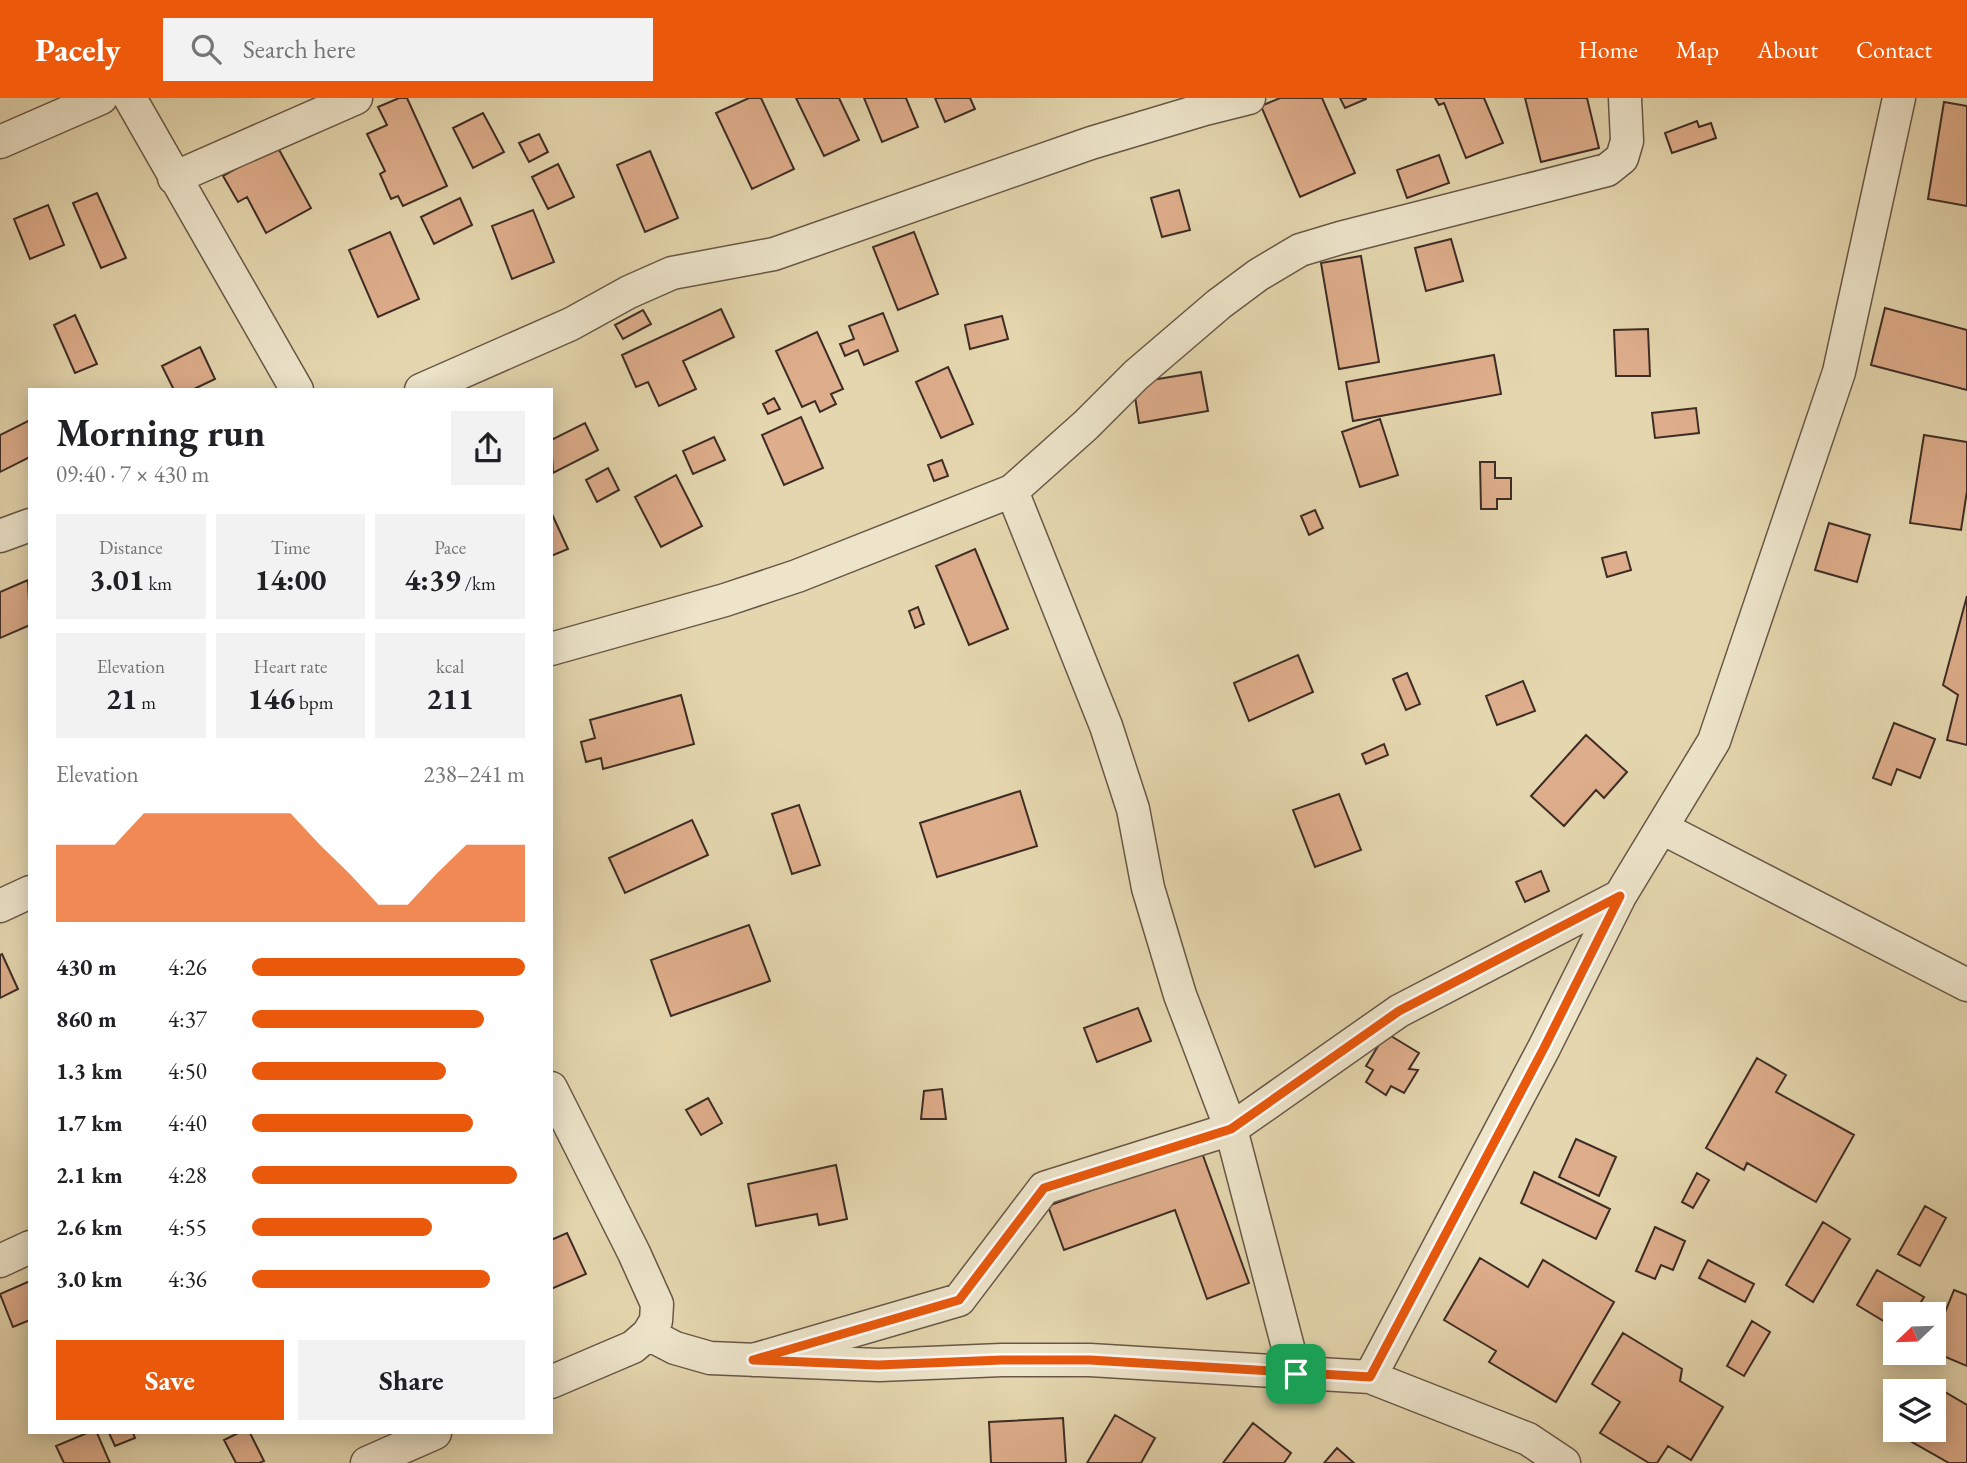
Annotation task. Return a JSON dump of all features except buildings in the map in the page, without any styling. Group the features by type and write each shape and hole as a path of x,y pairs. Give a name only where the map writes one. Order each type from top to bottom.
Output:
{"street":[{"path":"0,142 101,98"},
{"path":"130,98 296,388"},
{"path":"174,178 356,98"},
{"path":"426,388 571,324 629,292 672,273 774,254 1091,143 1249,98"},
{"path":"553,648 688,611 797,576 1012,491 1086,425 1136,375 1219,304 1258,275 1300,250 1607,170 1622,158 1627,141 1625,98"},
{"path":"1370,1377 1544,1048 1620,896 1714,741 1839,372 1899,98"},
{"path":"1012,491 1106,726 1133,809 1148,888 1180,995 1231,1129 1296,1374"},
{"path":"0,536 28,526"},
{"path":"1662,828 1967,985"},
{"path":"0,906 28,893"},
{"path":"753,1360 959,1300 1044,1188 1231,1129 1399,1011 1620,896"},
{"path":"553,1092 657,1304 656,1321 648,1334 633,1347 553,1381"},
{"path":"0,1261 28,1248"},
{"path":"648,1334 675,1348 710,1358 878,1365 1090,1360 1370,1377 1528,1439 1564,1463"},
{"path":"367,1463 433,1434"}],"route":[{"path":"1620,896 1544,1048 1370,1377 1296,1374 1090,1360 878,1365 753,1360 959,1300 1044,1188 1231,1129 1399,1011 1620,896"}]}
